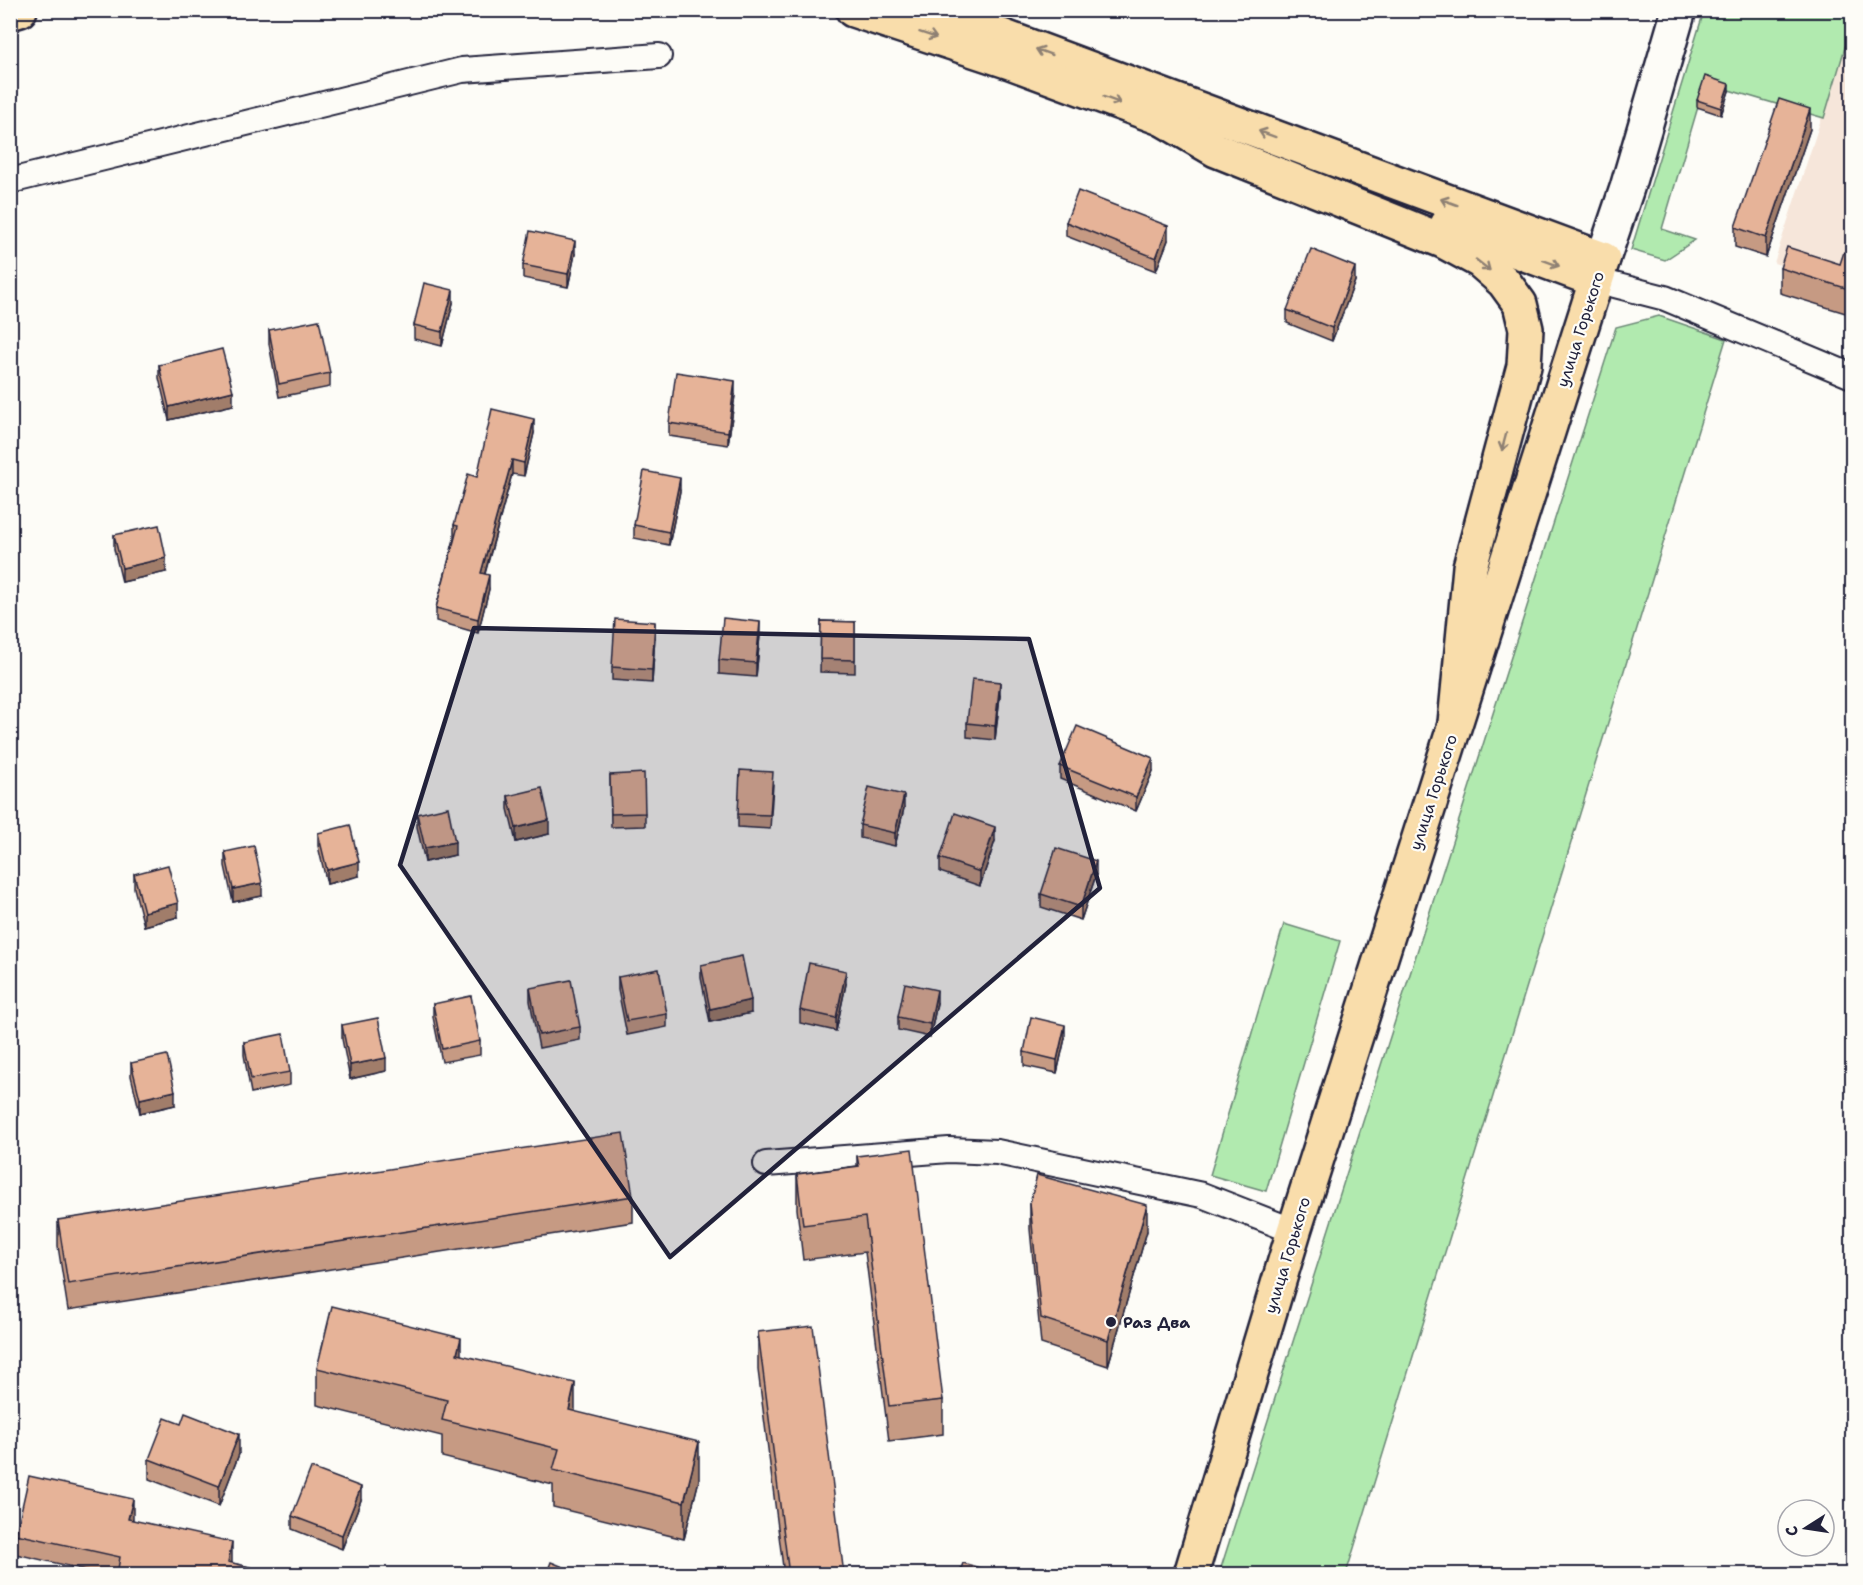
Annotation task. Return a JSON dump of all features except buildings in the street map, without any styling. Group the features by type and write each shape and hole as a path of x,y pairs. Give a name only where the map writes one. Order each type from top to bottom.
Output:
{"main road":[{"path":"10,13 20,10"},
{"path":"853,10 1010,62 1163,119 1599,269"},
{"path":"932,10 1599,269"},
{"name":"улица Горького","path":"1191,1575 1294,1231 1599,269 1627,188 1679,10"},
{"path":"1163,119 1216,150 1443,241 1480,261 1504,282 1520,304 1526,329 1524,366 1470,567 1455,723"}],"street":[{"path":"10,181 462,70 659,56"},
{"path":"1599,269 1852,376"},
{"path":"766,1164 949,1150 997,1152 1202,1195 1294,1231"}],"highlighted area":[{"path":"474,628 1029,639 1100,888 670,1257 400,865"}],"shaded area":[{"path":"1852,24 1852,286 1774,263"}],"green space":[{"path":"1704,11 1852,11 1852,24 1824,118 1705,83 1662,229 1695,240 1665,260 1631,250"},
{"path":"1659,316 1726,339 1346,1574 1219,1574 1616,327"},
{"path":"1284,924 1340,941 1266,1191 1210,1175"}],"place":[{"name":"Раз Два","path":"1111,1322"}]}
